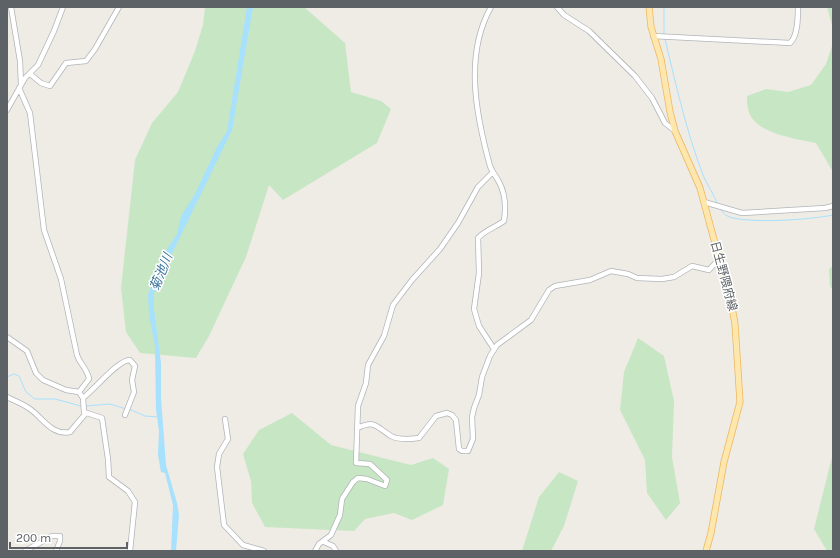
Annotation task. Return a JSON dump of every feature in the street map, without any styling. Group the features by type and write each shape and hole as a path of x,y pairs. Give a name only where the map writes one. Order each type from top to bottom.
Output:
{"main road":[{"name":"日生野隈府線","path":"649,7 653,36 661,59 670,112 675,131 696,176 734,313 740,402 724,462 711,533 706,551"}],"street":[{"path":"10,7 20,61 20,86 32,122 44,230 61,279 77,355 80,362 89,374 89,379 79,392"},
{"path":"7,110 20,86 38,65 54,31 63,7"},
{"path":"30,74 41,83 50,86 66,63 86,61 95,49 119,7"},
{"path":"492,7 482,29 476,51 475,80 482,128 490,167 502,188 506,213 504,220 478,238 479,273 474,309 479,326 494,349"},
{"path":"557,7 570,20 589,31 635,75 652,98 666,123 675,131"},
{"path":"653,36 790,43 793,40 797,23 798,7"},
{"path":"315,551 319,544 324,542 331,535 340,515 342,499 353,482 358,478 367,478 385,486 387,480 370,464 356,463 358,406 366,383 368,365 384,336 393,305 412,280 440,249 458,223 478,187 493,172"},
{"path":"704,202 742,213 825,208 833,206"},
{"path":"357,428 369,423 378,426 397,438 419,438 436,416 447,414 452,415 456,420 459,449 462,451 468,451 473,439 472,417 479,395 482,377 494,349 531,320 549,290 555,286 590,280 611,271 628,274 637,278 662,279 674,277 692,266 709,270 719,259"},
{"path":"7,337 27,351 36,373 44,380 66,390 79,392 83,398 84,412 102,418 109,477 128,491 135,502 130,551"},
{"path":"83,398 94,390 118,366 126,360 130,360 135,366 132,380 134,392 125,415"},
{"path":"7,397 31,410 53,430 59,432 70,432 86,413"},
{"path":"225,419 228,438 220,454 217,467 224,525 243,545 264,551"},
{"path":"25,551 52,536 60,536 60,541 56,551"},
{"path":"324,542 333,546 336,551"}],"green space":[{"path":"205,7 304,7 345,43 351,92 381,101 391,109 377,143 283,200 269,185 246,257 209,336 196,358 140,353 126,332 121,288 135,160 152,123 178,92 195,51 203,25"},
{"path":"827,7 833,7 833,29"},
{"path":"833,43 833,172 816,143 778,134 760,126 749,112 747,106 747,96 766,89 788,92 811,85 826,64"},
{"path":"833,266 833,291 830,286 829,269"},
{"path":"638,338 664,356 674,401 672,457 680,503 666,520 647,493 645,460 620,410 624,372"},
{"path":"292,413 331,445 411,465 433,458 449,469 443,505 412,520 394,513 365,519 354,531 265,527 252,503 251,481 243,454 259,430"},
{"path":"833,453 833,551 827,551 814,529"},
{"path":"559,472 578,481 564,526 551,551 522,551 539,497"}],"water":[{"name":"菊池川","path":"247,7 253,7 232,130 166,266 160,285 157,285 154,293 154,309 161,363 161,398 166,465 179,515 176,551 171,551 173,505 165,473 161,472 158,455 159,431 156,410 155,346 149,315 148,295 164,254 177,234 181,216 195,194 217,147 227,131"}],"waterway":[{"path":"664,7 664,34"},
{"path":"665,39 691,141 703,175 718,205"},
{"path":"720,209 731,218 743,220 769,221 833,215"},
{"path":"7,377 14,374 19,376 26,392 35,399 55,399 81,406"},
{"path":"86,406 110,404 126,409"},
{"path":"129,409 145,416 158,417"}]}
